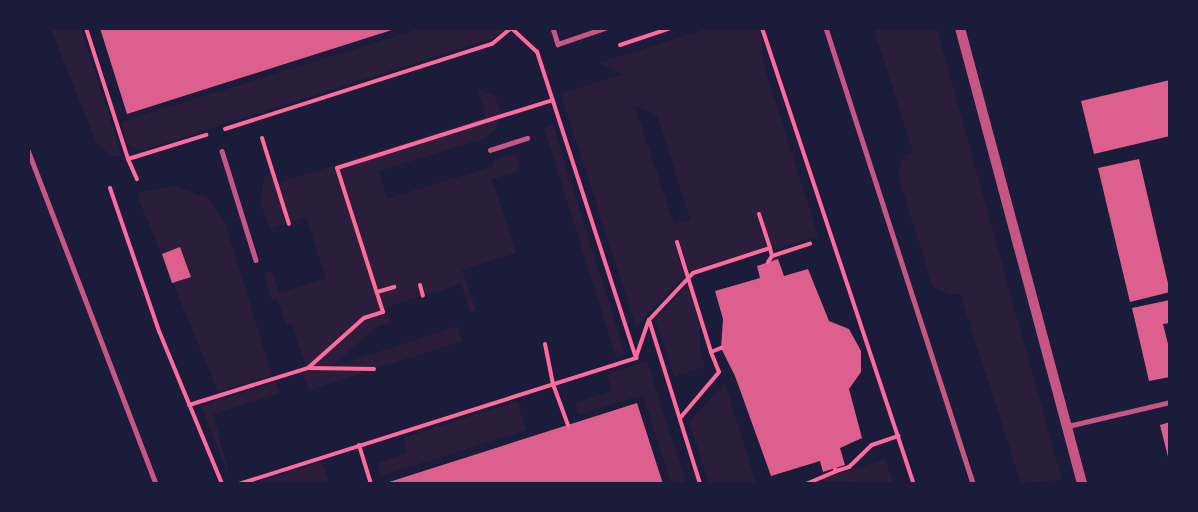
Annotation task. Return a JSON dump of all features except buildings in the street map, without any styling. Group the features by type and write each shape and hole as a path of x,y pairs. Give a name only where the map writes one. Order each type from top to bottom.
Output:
{"street":[{"path":"960,28 1082,483"}],"lane":[{"path":"553,28 558,44 605,28"},
{"path":"826,28 973,483"},
{"path":"489,150 527,138"},
{"path":"28,150 156,483"},
{"path":"222,151 256,260"},
{"path":"1065,426 1170,402"}],"path":[{"path":"86,28 128,159 137,179"},
{"path":"219,130 492,44 511,28 537,52 636,358"},
{"path":"762,28 914,483"},
{"path":"308,368 364,318 383,312 337,168 553,100"},
{"path":"128,159 208,134"},
{"path":"262,138 289,224"},
{"path":"110,188 159,331 222,483"},
{"path":"759,214 772,256"},
{"path":"677,242 719,372 680,417"},
{"path":"768,262 772,256 810,244"},
{"path":"636,358 649,320 693,273 770,248"},
{"path":"420,285 423,296"},
{"path":"376,292 394,286"},
{"path":"649,320 700,483"},
{"path":"545,344 553,384 568,425"},
{"path":"711,352 721,348"},
{"path":"239,483 636,358"},
{"path":"189,405 308,368 374,369"},
{"path":"806,483 835,470 849,467 872,446 898,436"},
{"path":"358,445 371,483"}],"shaded area":[{"path":"51,29 81,29 122,156 112,156 97,144"},
{"path":"419,29 506,29 493,38 141,151 127,144 121,122"},
{"path":"707,29 758,29 764,43 761,52 767,75 818,236 773,250 761,214 756,214 766,247 689,271 679,240 675,245 684,276 636,327 561,94 623,74 598,63","holes":["635,106 657,115 690,219 674,224"]},
{"path":"874,29 937,29 1062,480 1021,483 960,294 950,295 933,287 898,176 903,157 913,152"},
{"path":"478,90 494,95 501,112 495,130 486,138 379,171 387,199 494,166 493,161 510,154 515,156 521,165 517,172 492,179 516,253 462,270 476,310 470,312 461,284 386,307 391,322 375,328 332,367 458,326 462,341 309,390 300,366 305,364 292,324 286,325 277,298 272,300 264,273 272,271 279,293 326,278 306,217 270,229 261,204 264,177 271,172 275,184 486,117"},
{"path":"553,125 625,354 616,357 544,128"},
{"path":"173,186 206,197 225,222 272,375 218,392 136,193"},
{"path":"687,286 700,324 700,351 705,367 674,377 656,319"},
{"path":"647,361 686,483 671,483 643,395 579,415 575,403 612,391 607,374"},
{"path":"276,382 280,393 213,414 231,482 201,406"},
{"path":"725,383 756,483 709,483 689,422"},
{"path":"517,401 526,430 381,476 377,463 407,453 403,438"},
{"path":"885,459 893,483 816,481"},
{"path":"322,462 329,483 256,483"}]}
